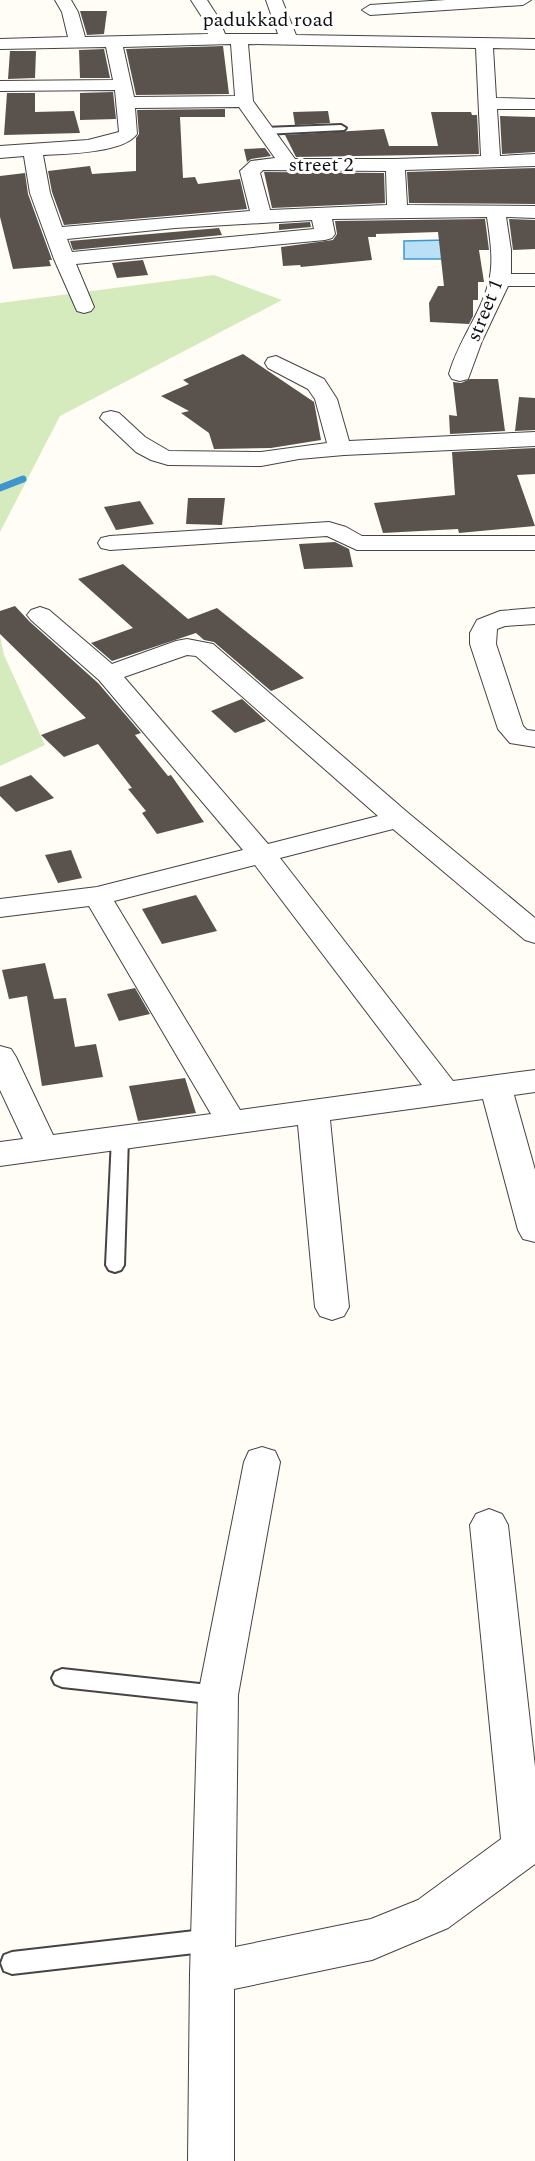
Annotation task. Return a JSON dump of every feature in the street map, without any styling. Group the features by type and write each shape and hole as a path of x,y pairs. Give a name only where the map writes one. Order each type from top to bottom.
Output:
{"street":[{"path":"60,87 73,41 70,12 63,0"},
{"path":"199,0 210,17 218,39"},
{"path":"274,0 289,40"},
{"path":"376,40 367,5 523,0"},
{"name":"padukkad road","path":"0,44 218,39 535,44"},
{"path":"239,39 244,101 289,164"},
{"path":"0,152 105,144 124,138 128,134 124,94 113,41"},
{"path":"484,44 491,161"},
{"path":"0,86 60,87 124,94 244,101"},
{"path":"487,103 535,104"},
{"path":"32,149 40,193 84,307"},
{"name":"street 2","path":"261,214 250,171 258,165 395,165 535,160"},
{"path":"395,165 397,211"},
{"path":"55,234 261,214 434,209 535,212"},
{"name":"street 1","path":"460,374 463,359 498,287 501,256 495,210"},
{"path":"64,259 325,234 321,213"},
{"path":"499,280 535,280"},
{"path":"276,363 316,384 323,393 340,448"},
{"path":"111,418 145,449 157,456 168,458 261,459 340,448 535,439"},
{"path":"110,543 329,529 357,543 535,543"},
{"path":"40,615 108,674 263,856 446,1094"},
{"path":"535,616 500,619 486,625 483,633 483,644 512,729 519,737 535,739"},
{"path":"108,674 176,649 187,647 204,649 535,933"},
{"path":"0,908 97,896 263,856 400,819"},
{"path":"97,896 232,1123"},
{"path":"0,1057 43,1148"},
{"path":"0,1154 535,1081"},
{"path":"496,1087 535,1230"},
{"path":"313,1112 332,1307"},
{"path":"211,2161 212,1957 218,1695 262,1462"},
{"path":"212,1957 372,1939 433,1914 529,1843 489,1525"}],"lane":[{"path":"264,131 341,128"},
{"path":"115,1265 120,1138"},
{"path":"62,1678 218,1695"},
{"path":"12,1963 212,1957"}],"green space":[{"path":"214,275 282,300 60,416 0,532 0,303"},
{"path":"0,636 4,655 45,745 0,766"}],"water":[{"path":"447,240 448,259 404,259 404,241"}],"building":[{"path":"80,11 107,11 104,34 87,35"},
{"path":"223,46 229,94 136,95 126,49"},
{"path":"104,49 110,78 80,78 79,50"},
{"path":"10,51 36,51 35,78 8,79"},
{"path":"113,92 116,119 80,120 80,93"},
{"path":"7,93 35,93 35,112 74,111 80,133 4,135"},
{"path":"225,109 225,117 180,117 183,178 195,177 198,184 240,179 247,209 64,225 52,192 48,171 90,166 92,174 136,171 136,138 139,134 137,110"},
{"path":"328,111 330,123 295,125 293,112"},
{"path":"431,112 471,112 472,115 477,115 479,154 296,157 285,135 384,129 389,146 438,146"},
{"path":"500,116 535,117 535,152 502,154"},
{"path":"265,148 271,156 251,159 247,162 244,149"},
{"path":"535,168 535,204 409,203 407,172"},
{"path":"264,172 384,173 385,203 272,208"},
{"path":"25,173 28,194 52,260 49,260 51,266 13,269 0,217 0,176"},
{"path":"485,219 489,250 479,250 484,282 478,282 478,300 473,300 473,316 469,324 430,322 429,303 438,286 444,286 438,232 376,234 376,237 368,237 372,260 301,267 300,265 283,266 281,247 333,240 337,234 335,221"},
{"path":"509,219 535,220 535,249 513,250"},
{"path":"310,222 311,227 279,230 279,224"},
{"path":"219,228 222,235 73,250 70,241"},
{"path":"143,260 148,275 117,278 112,263"},
{"path":"243,354 314,402 321,440 271,448 214,449 209,433 181,413 189,411 161,396 189,384 183,380"},
{"path":"470,379 498,379 505,431 450,434 449,415 457,416 453,382 461,383"},
{"path":"519,397 535,398 535,430 515,431"},
{"path":"535,448 535,474 517,475 535,526 459,533 458,529 383,533 374,503 455,495 452,452"},
{"path":"188,498 225,498 222,525 186,524"},
{"path":"140,501 154,524 116,530 104,507"},
{"path":"335,542 349,549 353,567 304,569 299,544"},
{"path":"123,564 188,619 217,608 304,678 271,691 214,642 204,640 196,633 112,661 91,643 133,628 78,579"},
{"path":"15,606 98,683 141,733 135,735 168,776 171,775 204,822 157,834 142,813 146,811 128,789 132,788 98,744 64,757 41,735 86,718 0,634 0,611"},
{"path":"242,699 266,721 235,733 211,711"},
{"path":"31,775 54,798 16,812 0,796 0,787"},
{"path":"71,850 82,878 58,883 45,855"},
{"path":"196,895 217,931 162,944 142,909"},
{"path":"45,963 54,999 66,998 75,1047 96,1044 103,1077 42,1086 27,996 9,999 2,970"},
{"path":"135,988 150,1014 119,1021 107,994"},
{"path":"185,1078 196,1113 138,1121 129,1086"}],"waterway":[{"path":"0,488 23,479"}]}
